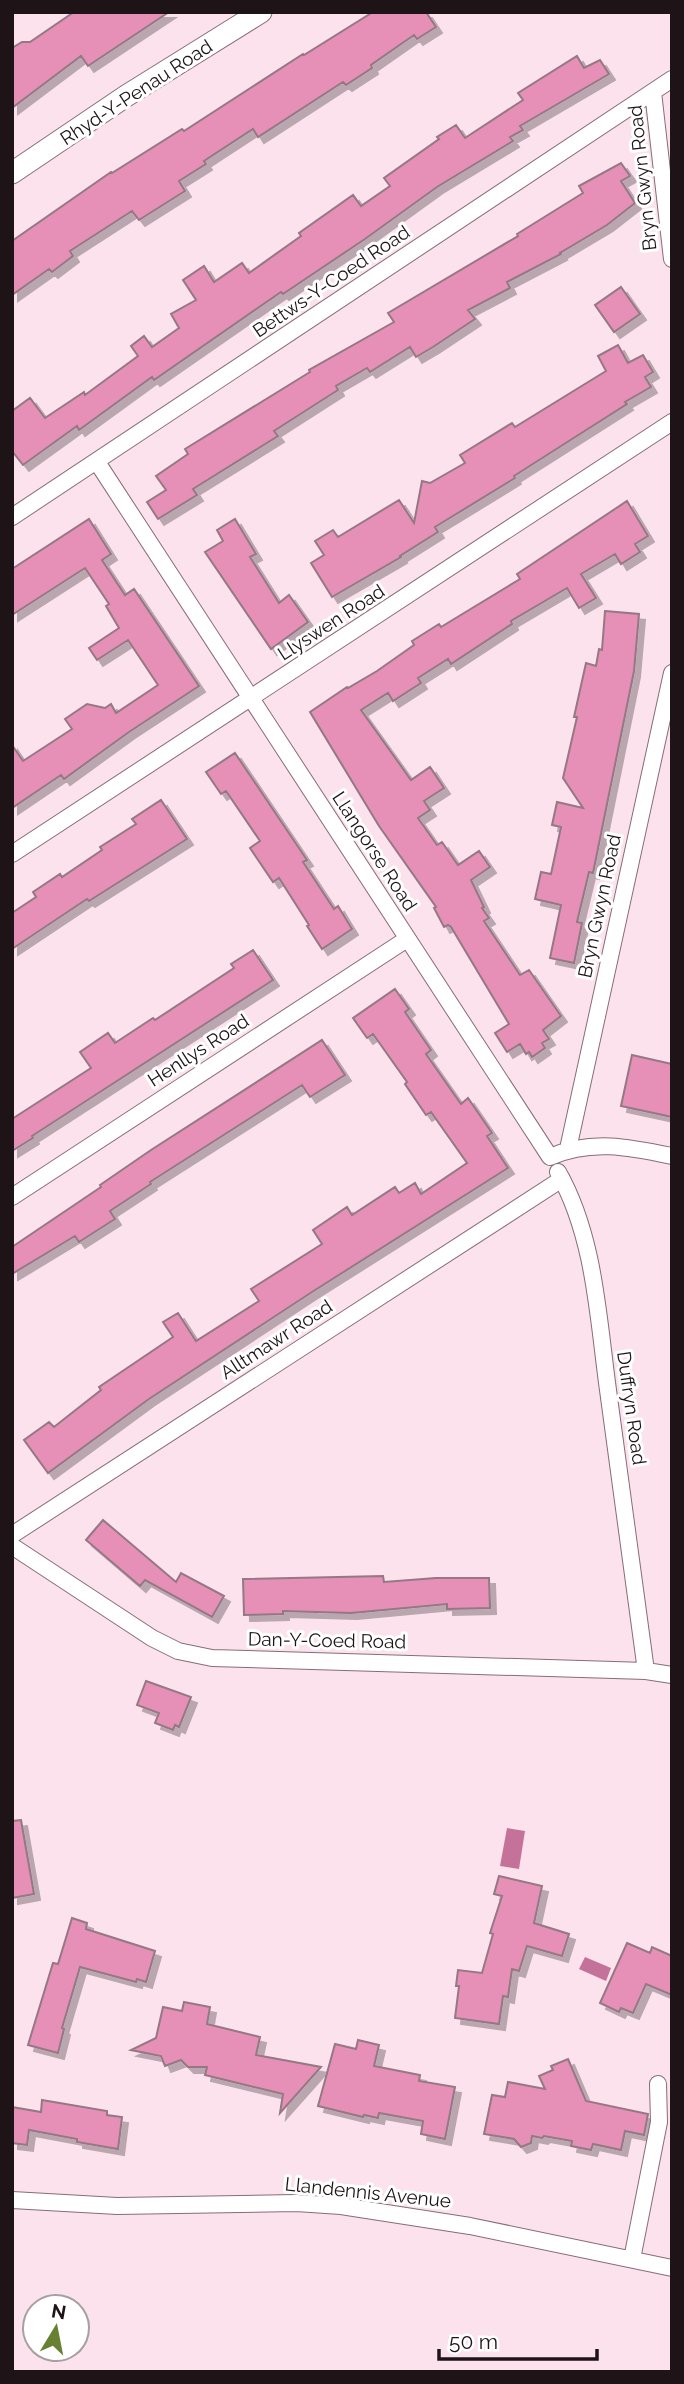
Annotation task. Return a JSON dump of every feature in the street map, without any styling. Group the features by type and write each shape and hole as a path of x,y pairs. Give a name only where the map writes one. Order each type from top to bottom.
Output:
{"street":[{"name":"Rhyd-Y-Penau Road","path":"12,173 126,96 261,12"},
{"name":"Bettws-Y-Coed Road","path":"12,517 672,79"},
{"name":"Bryn Gwyn Road","path":"653,92 672,260"},
{"name":"Llyswen Road","path":"12,854 672,422"},
{"name":"Llangorse Road","path":"97,462 550,1157"},
{"name":"Bryn Gwyn Road","path":"568,1149 672,673"},
{"name":"Henllys Road","path":"12,1197 407,939"},
{"path":"550,1157 568,1149 603,1145 620,1145 672,1156"},
{"name":"Duffryn Road","path":"550,1157 562,1179 581,1230 596,1298 646,1671"},
{"name":"Alltmawr Road","path":"12,1535 562,1179"},
{"name":"Dan-Y-Coed Road","path":"12,1546 152,1638 178,1651 212,1658 646,1671 672,1675"},
{"path":"632,2259 659,2122 658,2084"},
{"name":"Llandennis Avenue","path":"12,2200 117,2206 296,2203 341,2206 470,2226 672,2268"}],"shaded area":[{"path":"507,1828 525,1831 519,1869 500,1866"},
{"path":"585,1957 611,1968 606,1981 579,1969"}],"building":[{"path":"74,12 169,12 88,66 81,56 12,108 12,48 22,42 30,42"},
{"path":"373,12 426,12 436,27 417,39 414,35 346,85 343,82 258,137 253,129 179,181 185,191 139,220 132,211 70,251 73,256 52,272 49,269 12,295 12,241 111,172 182,129 184,131"},
{"path":"577,56 584,68 600,60 609,74 520,126 523,130 510,137 513,141 437,187 283,294 281,292 154,380 152,377 79,430 77,426 23,465 12,451 12,411 30,398 45,418 84,392 85,395 138,356 131,346 144,336 152,347 179,328 171,314 196,300 183,280 204,266 214,282 242,263 249,273 353,195 361,206 390,186 384,178 439,139 437,137 456,125 465,138 523,100 518,93"},
{"path":"621,163 630,176 621,181 635,203 607,225 561,254 507,282 510,288 468,310 475,319 433,347 416,357 410,347 370,372 367,368 336,386 338,390 274,431 278,436 193,489 197,495 158,519 147,502 166,490 156,476 188,454 185,449 310,372 309,370 394,322 388,313 518,236 517,234 583,193 579,186"},
{"path":"621,287 640,314 614,332 595,305"},
{"path":"618,345 628,363 643,355 653,372 645,377 651,387 514,476 515,478 435,527 438,532 401,557 332,597 311,563 324,555 315,541 333,530 338,537 399,500 414,523 422,481 430,483 465,463 460,455 512,423 515,427 606,371 598,356"},
{"path":"627,501 648,536 635,544 640,552 621,564 615,554 581,574 596,598 579,608 567,588 511,621 512,624 451,664 448,659 418,678 421,683 393,701 388,693 361,710 411,780 430,767 444,788 424,801 430,810 418,818 437,845 442,842 458,865 479,851 490,867 471,880 489,918 484,921 520,975 529,970 561,1016 543,1030 549,1039 542,1043 545,1048 532,1057 529,1052 526,1054 520,1044 507,1052 495,1033 509,1024 451,927 444,927 434,908 436,907 379,826 310,712 377,671 414,645 412,641 439,624 441,627 520,579 517,574"},
{"path":"89,519 111,554 102,560 125,595 134,589 199,686 64,779 61,775 12,808 12,745 23,761 72,729 65,719 87,704 105,708 111,704 116,713 158,685 128,640 97,660 89,648 119,628 106,606 109,604 85,568 12,615 12,569"},
{"path":"235,519 256,554 250,557 279,603 289,595 308,622 271,649 205,552 223,541 217,530"},
{"path":"605,611 639,614 634,671 593,873 589,872 577,922 582,923 574,963 550,958 561,905 535,899 541,872 551,874 561,827 552,825 557,802 583,808 563,778 586,663 596,666 599,649 602,650"},
{"path":"235,753 307,860 303,862 334,909 338,906 352,929 322,949 279,878 273,882 250,848 260,841 226,791 221,794 206,772"},
{"path":"161,800 187,839 89,901 87,899 12,949 12,913 36,897 33,892 60,874 62,877 102,850 100,847 136,824 132,819"},
{"path":"253,950 273,980 12,1151 12,1119 91,1068 80,1052 108,1033 115,1043 153,1018 155,1020 234,968 231,964"},
{"path":"395,989 409,1009 405,1012 431,1050 426,1054 461,1104 468,1098 492,1133 487,1136 508,1168 149,1399 48,1473 24,1440 49,1422 54,1427 101,1390 99,1387 173,1337 163,1322 178,1313 196,1341 259,1301 251,1289 322,1244 313,1230 347,1207 352,1215 395,1187 399,1193 415,1183 421,1194 467,1163 431,1112 426,1115 405,1084 407,1082 373,1034 367,1038 353,1018"},
{"path":"322,1040 345,1075 310,1097 302,1085 150,1182 151,1184 110,1211 115,1219 79,1242 75,1236 12,1274 12,1247 151,1150"},
{"path":"632,1055 672,1064 672,1117 621,1106"},
{"path":"103,1520 176,1582 181,1573 224,1596 212,1617 145,1580 140,1586 86,1540"},
{"path":"383,1576 384,1582 489,1578 490,1608 447,1609 447,1604 351,1613 283,1611 283,1614 244,1615 243,1579"},
{"path":"146,1681 191,1697 179,1727 175,1725 173,1730 155,1723 159,1713 137,1705"},
{"path":"21,1820 34,1894 12,1898 12,1821"},
{"path":"499,1876 542,1886 534,1923 569,1934 562,1956 527,1946 519,1971 512,1969 508,1997 503,1996 499,2024 455,2018 458,1970 482,1973 493,1934 490,1933 502,1896 494,1894"},
{"path":"72,1918 87,1923 86,1929 155,1951 146,1982 137,1979 136,1982 80,1967 62,2028 64,2029 58,2053 28,2045 53,1963 58,1964"},
{"path":"627,1943 650,1953 652,1947 672,1956 672,1995 646,1984 633,2013 621,2008 619,2012 600,2003"},
{"path":"184,2002 210,2007 207,2024 260,2037 256,2055 321,2067 280,2113 283,2094 205,2075 207,2067 188,2067 181,2060 165,2066 161,2056 131,2050 156,2038 163,2007 182,2011"},
{"path":"358,2040 379,2045 374,2066 420,2075 419,2081 455,2087 445,2139 421,2134 423,2121 379,2113 378,2118 363,2117 318,2106 335,2044 356,2049"},
{"path":"568,2059 586,2101 648,2114 644,2135 625,2131 621,2150 593,2144 591,2150 571,2146 572,2141 544,2136 532,2136 531,2143 521,2147 514,2139 484,2134 492,2095 505,2097 508,2082 545,2089 539,2076 553,2070 551,2066"},
{"path":"42,2100 107,2111 107,2115 122,2117 118,2149 29,2130 27,2145 12,2143 12,2107 41,2112"}]}
